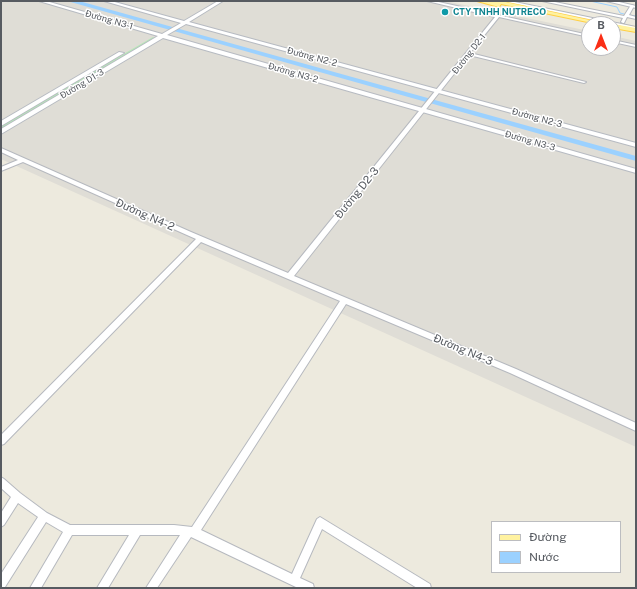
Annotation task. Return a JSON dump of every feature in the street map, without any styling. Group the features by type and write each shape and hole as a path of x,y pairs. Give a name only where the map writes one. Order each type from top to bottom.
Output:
{"main road":[{"path":"480,1 581,22"},
{"path":"493,1 507,2 581,19"},
{"path":"621,27 636,30"}],"street":[{"name":"Đường N3-1","path":"41,1 163,36"},
{"name":"Đường N2-2","path":"106,1 438,91"},
{"name":"Đường D1-3","path":"1,124 210,1"},
{"name":"Đường D1-3","path":"1,132 221,1"},
{"path":"431,1 581,34"},
{"path":"544,1 636,18"},
{"path":"608,1 634,6 621,22"},
{"path":"507,2 581,18"},
{"path":"566,14 574,2"},
{"name":"Đường D2-1","path":"423,110 498,16"},
{"name":"Đường N3-2","path":"163,36 423,110"},
{"path":"621,43 636,46"},
{"path":"468,54 584,82"},
{"name":"Đường N2-3","path":"438,91 636,145"},
{"name":"Đường N3-3","path":"423,110 636,172"},
{"name":"Đường D2-3","path":"290,276 423,110"},
{"name":"Đường N4-2","path":"1,150 200,239 290,276"},
{"path":"1,169 22,160"},
{"path":"1,440 200,239"},
{"name":"Đường N4-3","path":"290,276 513,371 636,427"},
{"path":"151,588 192,531 345,300"},
{"path":"1,482 44,516 69,530 192,531 309,588"},
{"path":"1,522 17,496"},
{"path":"5,588 1,585 44,516"},
{"path":"294,581 320,522 426,588"},
{"path":"35,588 69,530"},
{"path":"102,588 137,530"}],"shaded area":[{"path":"1,1 445,1 581,29 581,56 621,56 621,38 636,41 636,447 1,159"}],"green space":[{"path":"153,37 155,38 1,130 1,125"}],"water":[{"path":"67,1 79,1 636,156 636,161"}],"waterway":[{"path":"590,1 617,7 620,13 624,14"},
{"path":"629,15 636,16"}],"place":[{"name":"CTY TNHH NUTRECO","path":"445,12"}]}
